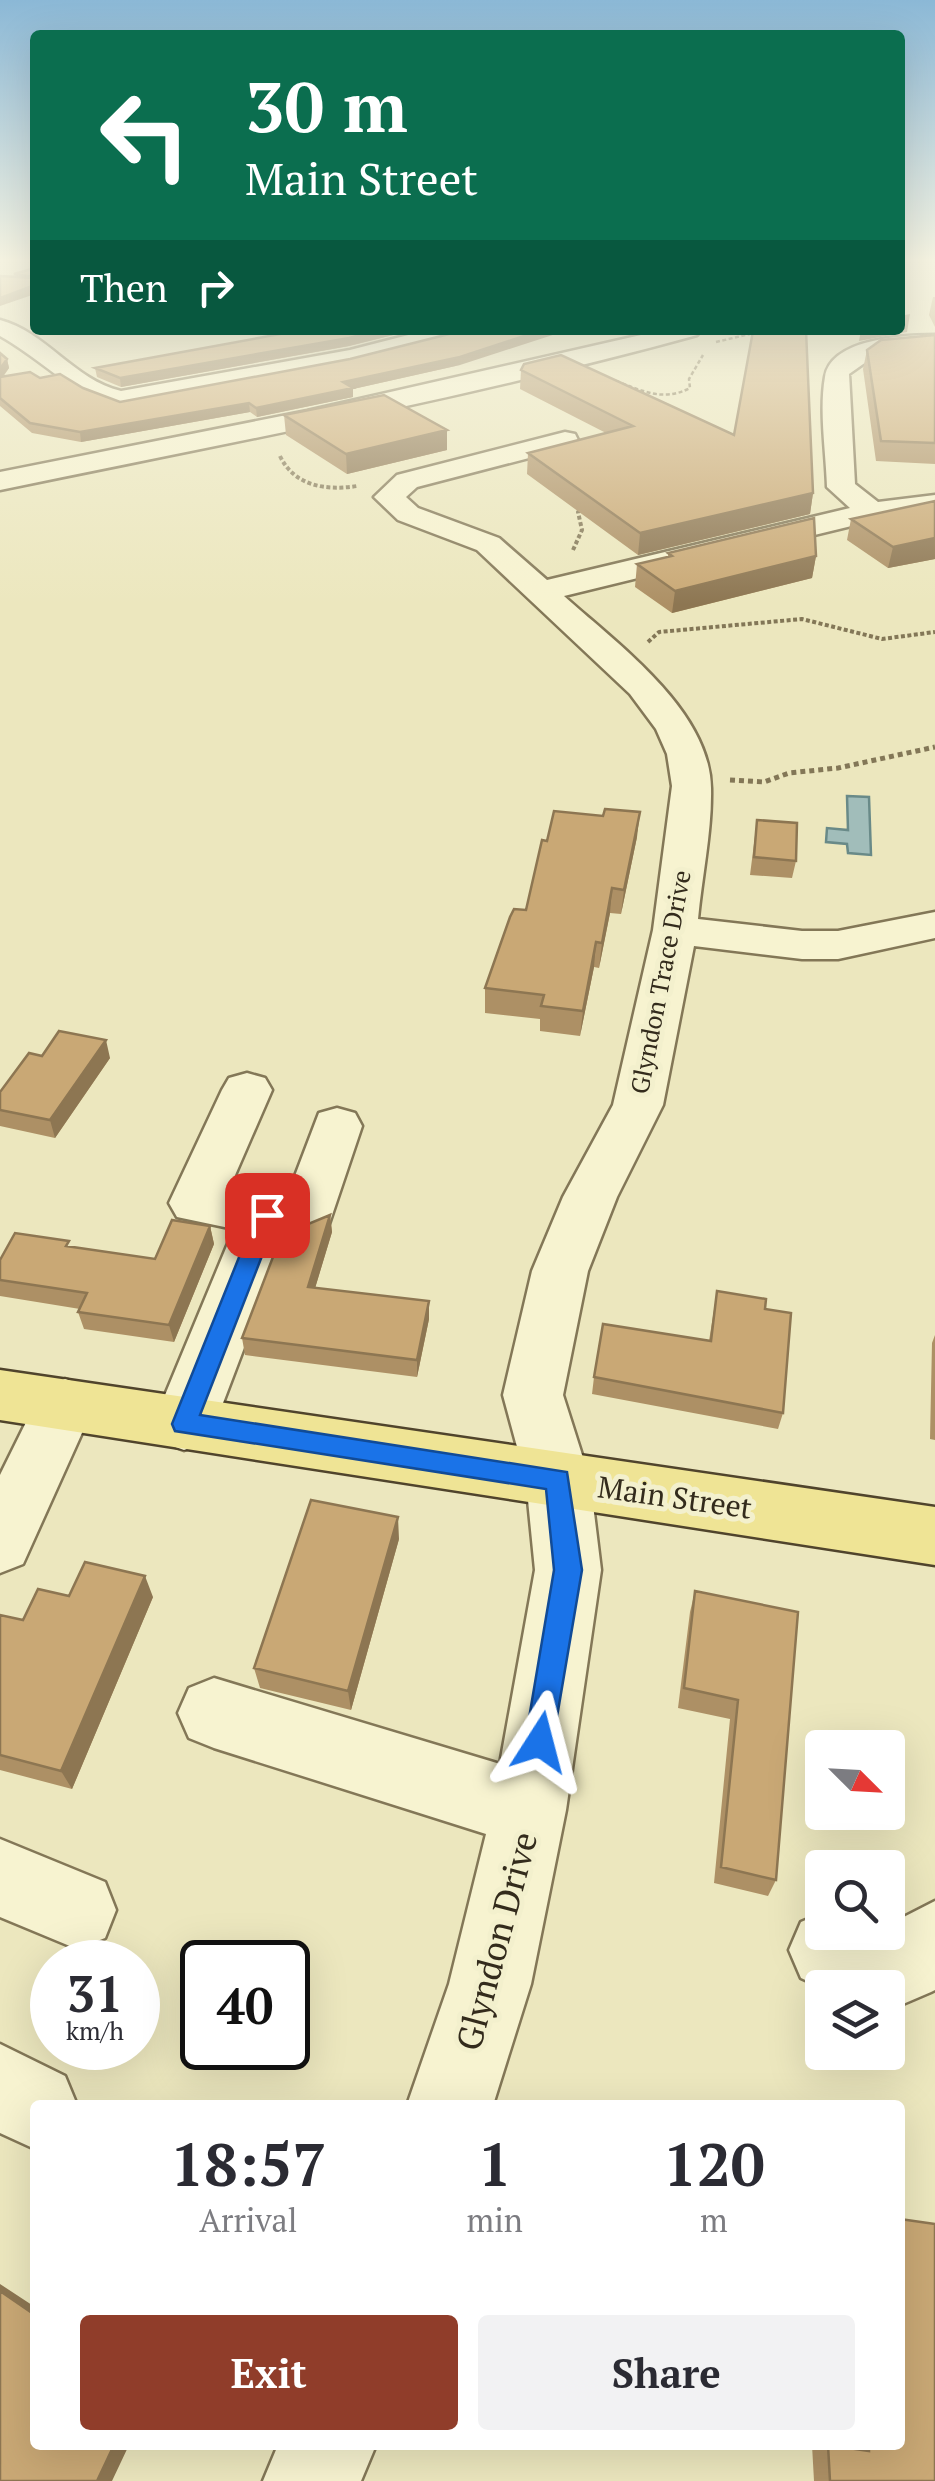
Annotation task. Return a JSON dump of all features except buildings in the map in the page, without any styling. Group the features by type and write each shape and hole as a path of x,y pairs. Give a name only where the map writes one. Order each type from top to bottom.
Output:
{"main road":[{"name":"Main Street","path":"0,1395 935,1536"}],"street":[{"path":"69,374 92,392 120,399 255,374"},
{"path":"0,481 514,374"},
{"path":"837,374 841,486 872,512"},
{"name":"Glyndon Trace Drive","path":"558,1480 533,1395 560,1271 590,1198 638,1105 675,930 690,778 686,754 674,728 643,686 619,664 559,588 488,544 408,514 388,497 407,481 565,440"},
{"path":"559,588 872,512 935,504"},
{"path":"675,930 802,945 838,945 935,925"},
{"path":"247,1090 196,1203 306,1220 337,1126"},
{"path":"184,1424 267,1215"},
{"path":"0,1543 65,1404"},
{"name":"Glyndon Drive","path":"452,2100 490,1984 530,1810 568,1570 558,1480"},
{"path":"214,1713 530,1810"},
{"path":"0,1878 77,1910"},
{"path":"829,1950 902,1964 935,1941"},
{"path":"0,2086 30,2103"},
{"path":"312,2481 325,2450"}],"path":[{"path":"559,588 563,566 582,530 578,512 596,501"},
{"path":"619,664 643,657 650,636 659,632 802,619 882,639 935,632"},
{"path":"690,778 764,782 789,773 838,768 935,748"}],"water":[{"path":"847,796 869,797 871,855 848,853 847,844 826,842 827,828 848,830"}],"route":[{"path":"267,1215 184,1424 558,1480 568,1570 540,1742"}]}
